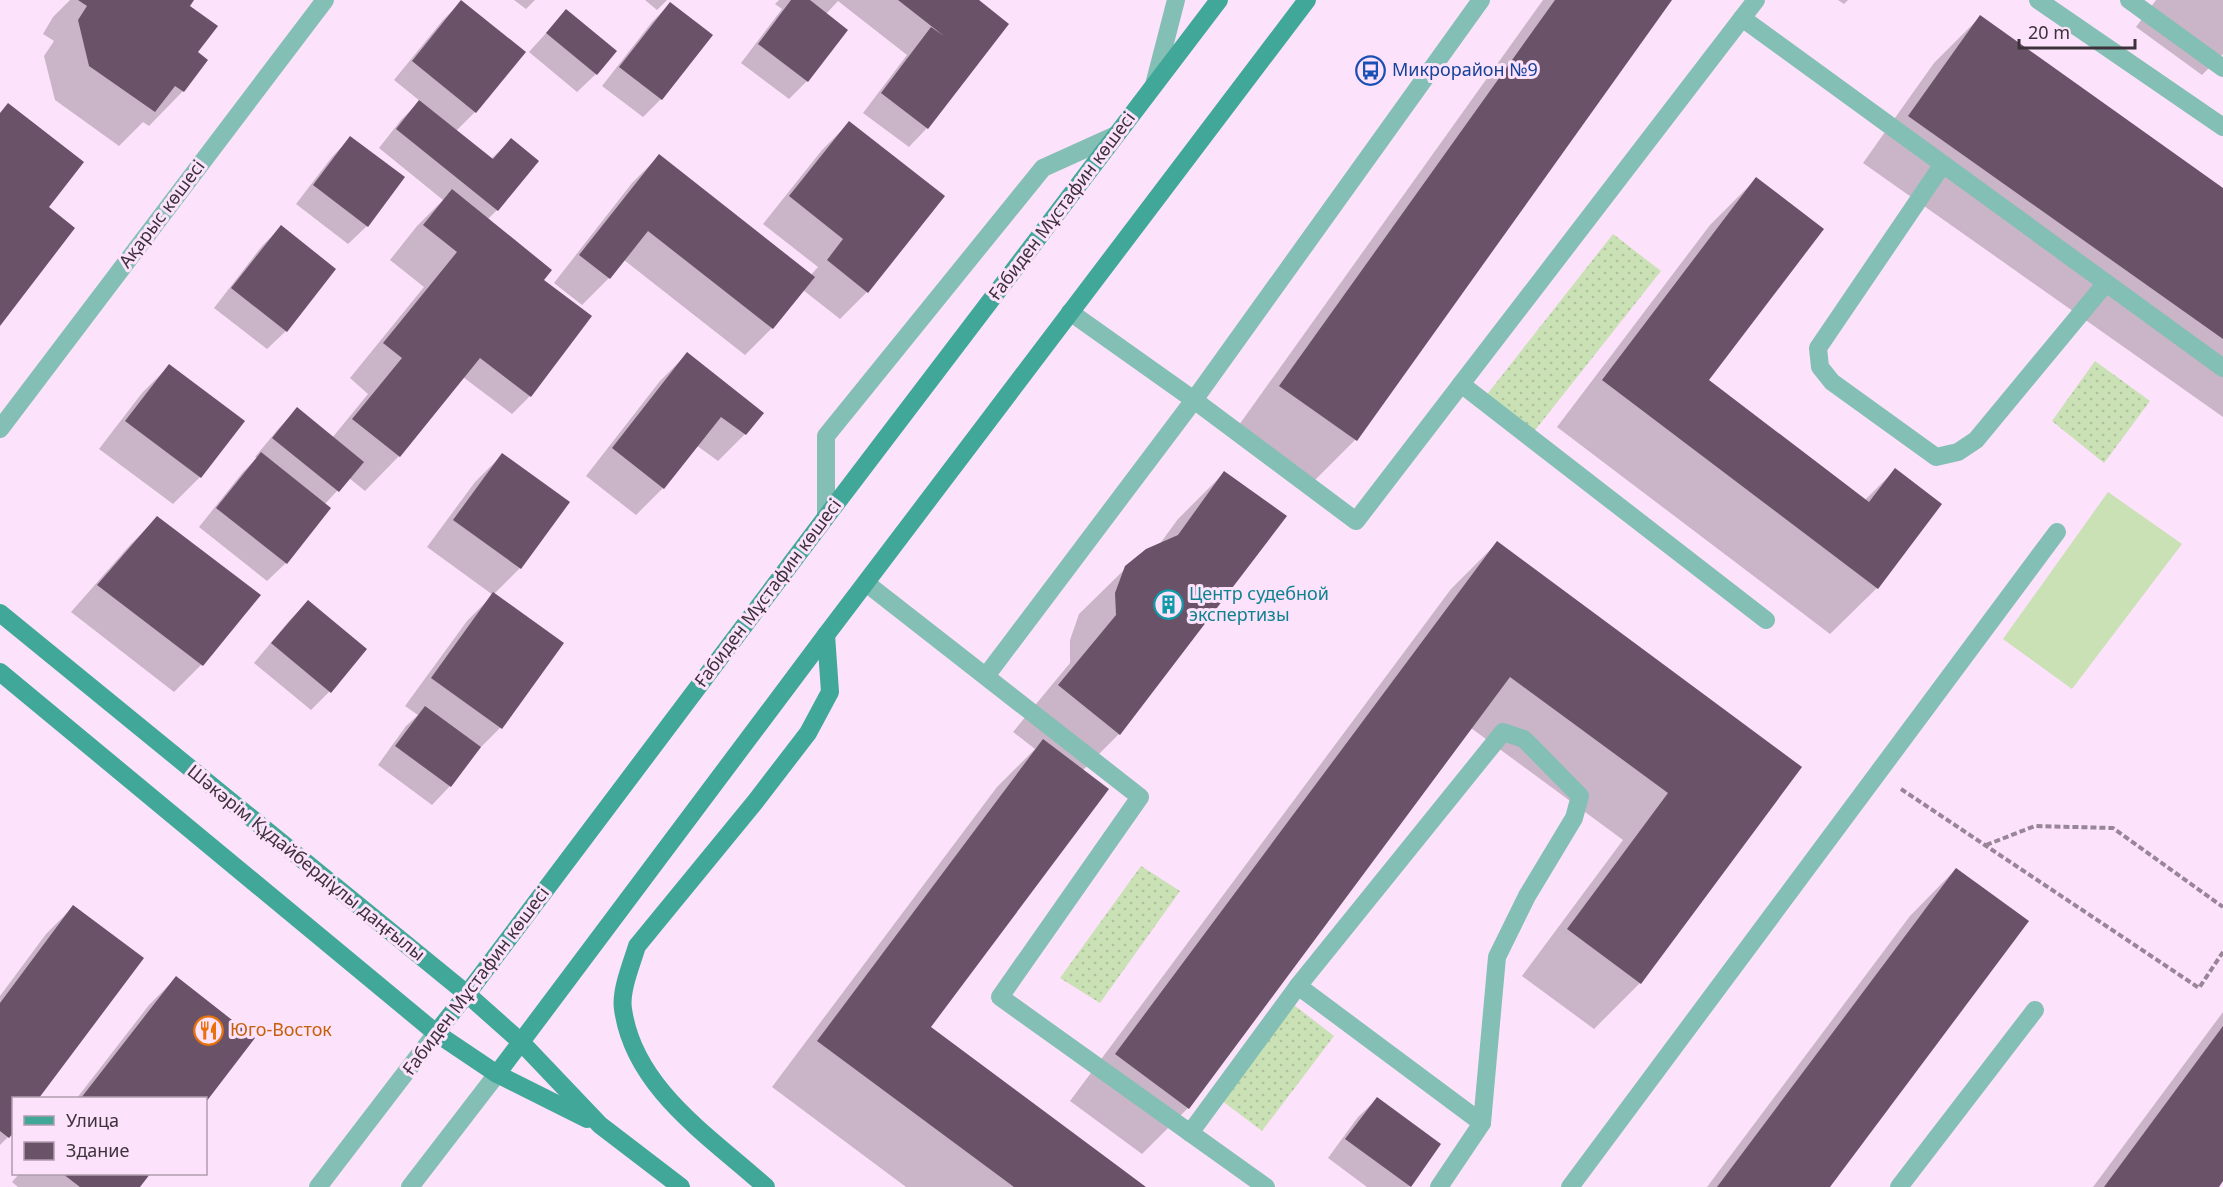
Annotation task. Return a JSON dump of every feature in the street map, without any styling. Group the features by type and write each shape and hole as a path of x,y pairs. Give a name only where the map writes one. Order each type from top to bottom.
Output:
{"main road":[{"name":"Ғабиден Мұстафин көшесі","path":"436,1033 1219,0"},
{"path":"497,1074 1307,0"},
{"name":"Шәкәрім Құдайбердіұлы даңғылы","path":"0,613 467,994 521,1042 600,1125 681,1187"},
{"path":"766,1187 678,1110 649,1075 630,1037 622,1007 629,971 638,946 762,794 808,733 830,692 826,635"},
{"name":"Шәкәрім Құдайбердіұлы даңғылы","path":"0,672 436,1033 497,1074 600,1125"}],"street":[{"name":"Ақарыс көшесі","path":"0,429 325,0"},
{"path":"1154,86 1176,0"},
{"path":"986,676 1194,400 1481,0"},
{"path":"1070,312 1194,400 1356,521 1756,0"},
{"path":"2038,0 2223,127"},
{"path":"2129,0 2223,68"},
{"path":"1742,18 2223,368"},
{"path":"825,517 826,436 1043,168 1116,135"},
{"path":"1943,164 1818,348 1820,367 1832,382 1936,457 1958,452 1976,440 2106,283"},
{"path":"1461,384 1766,620"},
{"path":"1569,1187 2057,532"},
{"path":"866,583 1140,796 1000,997 1266,1187"},
{"path":"1190,1133 1298,986 1503,732 1524,739 1580,796 1574,818 1527,896 1497,957 1482,1124 1440,1187"},
{"path":"1298,986 1482,1124"},
{"path":"1899,1187 2035,1010"},
{"name":"Ғабиден Мұстафин көшесі","path":"318,1187 436,1033"},
{"path":"410,1187 497,1074"}],"path":[{"path":"1877,774 2199,988 2223,952"},
{"path":"1986,845 2035,826 2113,828 2223,907"}],"green space":[{"path":"1613,234 1661,271 1532,434 1485,397"},
{"path":"2095,361 2150,401 2104,463 2052,421"},
{"path":"2108,492 2182,544 2072,689 2003,639"},
{"path":"1141,866 1180,891 1100,1003 1060,978"},
{"path":"1294,1005 1334,1036 1262,1131 1221,1100"}],"building":[{"path":"78,0 194,0 190,6 218,26 198,52 208,60 184,92 175,86 155,112 89,66 78,20 87,6"},
{"path":"461,0 526,52 476,113 412,61"},
{"path":"791,0 810,0 848,30 808,82 758,44"},
{"path":"898,0 979,0 1009,24 928,129 881,93 931,27 944,36"},
{"path":"1555,0 1672,0 1357,441 1279,386"},
{"path":"670,2 713,35 662,100 619,67"},
{"path":"566,9 617,51 597,75 546,33"},
{"path":"1980,15 2223,188 2223,339 1908,116"},
{"path":"419,100 493,159 511,138 539,161 498,211 396,129"},
{"path":"8,103 84,162 49,207 75,228 0,326 0,113"},
{"path":"849,121 945,196 868,293 827,260 843,239 789,196"},
{"path":"350,136 405,177 368,227 313,185"},
{"path":"659,154 815,277 773,329 648,231 610,279 579,255"},
{"path":"1756,177 1824,229 1709,380 1869,502 1895,468 1942,504 1878,589 1602,380"},
{"path":"452,189 552,270 544,280 592,316 531,397 480,358 400,457 352,419 402,358 383,343 457,252 423,225"},
{"path":"281,225 336,269 287,332 231,288"},
{"path":"687,352 764,413 746,435 721,417 664,489 612,448"},
{"path":"169,364 245,421 201,478 125,421"},
{"path":"297,407 364,462 339,492 272,438"},
{"path":"261,452 331,508 287,564 216,508"},
{"path":"502,453 570,502 521,569 453,520"},
{"name":"Центр судебной экспертизы","path":"1224,471 1287,516 1120,735 1058,685 1116,615 1115,593 1125,566 1146,549 1178,535"},
{"path":"157,516 261,595 203,666 97,585"},
{"path":"1497,541 1802,767 1641,984 1567,929 1668,793 1510,677 1189,1109 1115,1054"},
{"path":"493,592 564,643 502,729 431,678"},
{"path":"308,600 367,649 331,693 271,643"},
{"path":"425,706 481,747 451,787 395,746"},
{"path":"1043,739 1109,789 931,1027 1146,1187 1014,1187 817,1041"},
{"path":"1956,868 2029,921 1830,1187 1717,1187"},
{"path":"73,905 144,958 40,1097 12,1097 12,1134 9,1138 0,1131 0,1003"},
{"path":"176,976 255,1038 207,1101 207,1097 82,1097"},
{"path":"2223,1026 2223,1181 2219,1187 2104,1187"},
{"path":"1377,1097 1441,1144 1411,1187 1345,1139"},
{"path":"64,1175 149,1175 140,1187 80,1187"}],"place":[{"name":"Микрорайон №9","path":"1371,70"},
{"name":"Центр судебной экспертизы","path":"1168,604"},
{"name":"Юго-Восток","path":"209,1030"}]}
